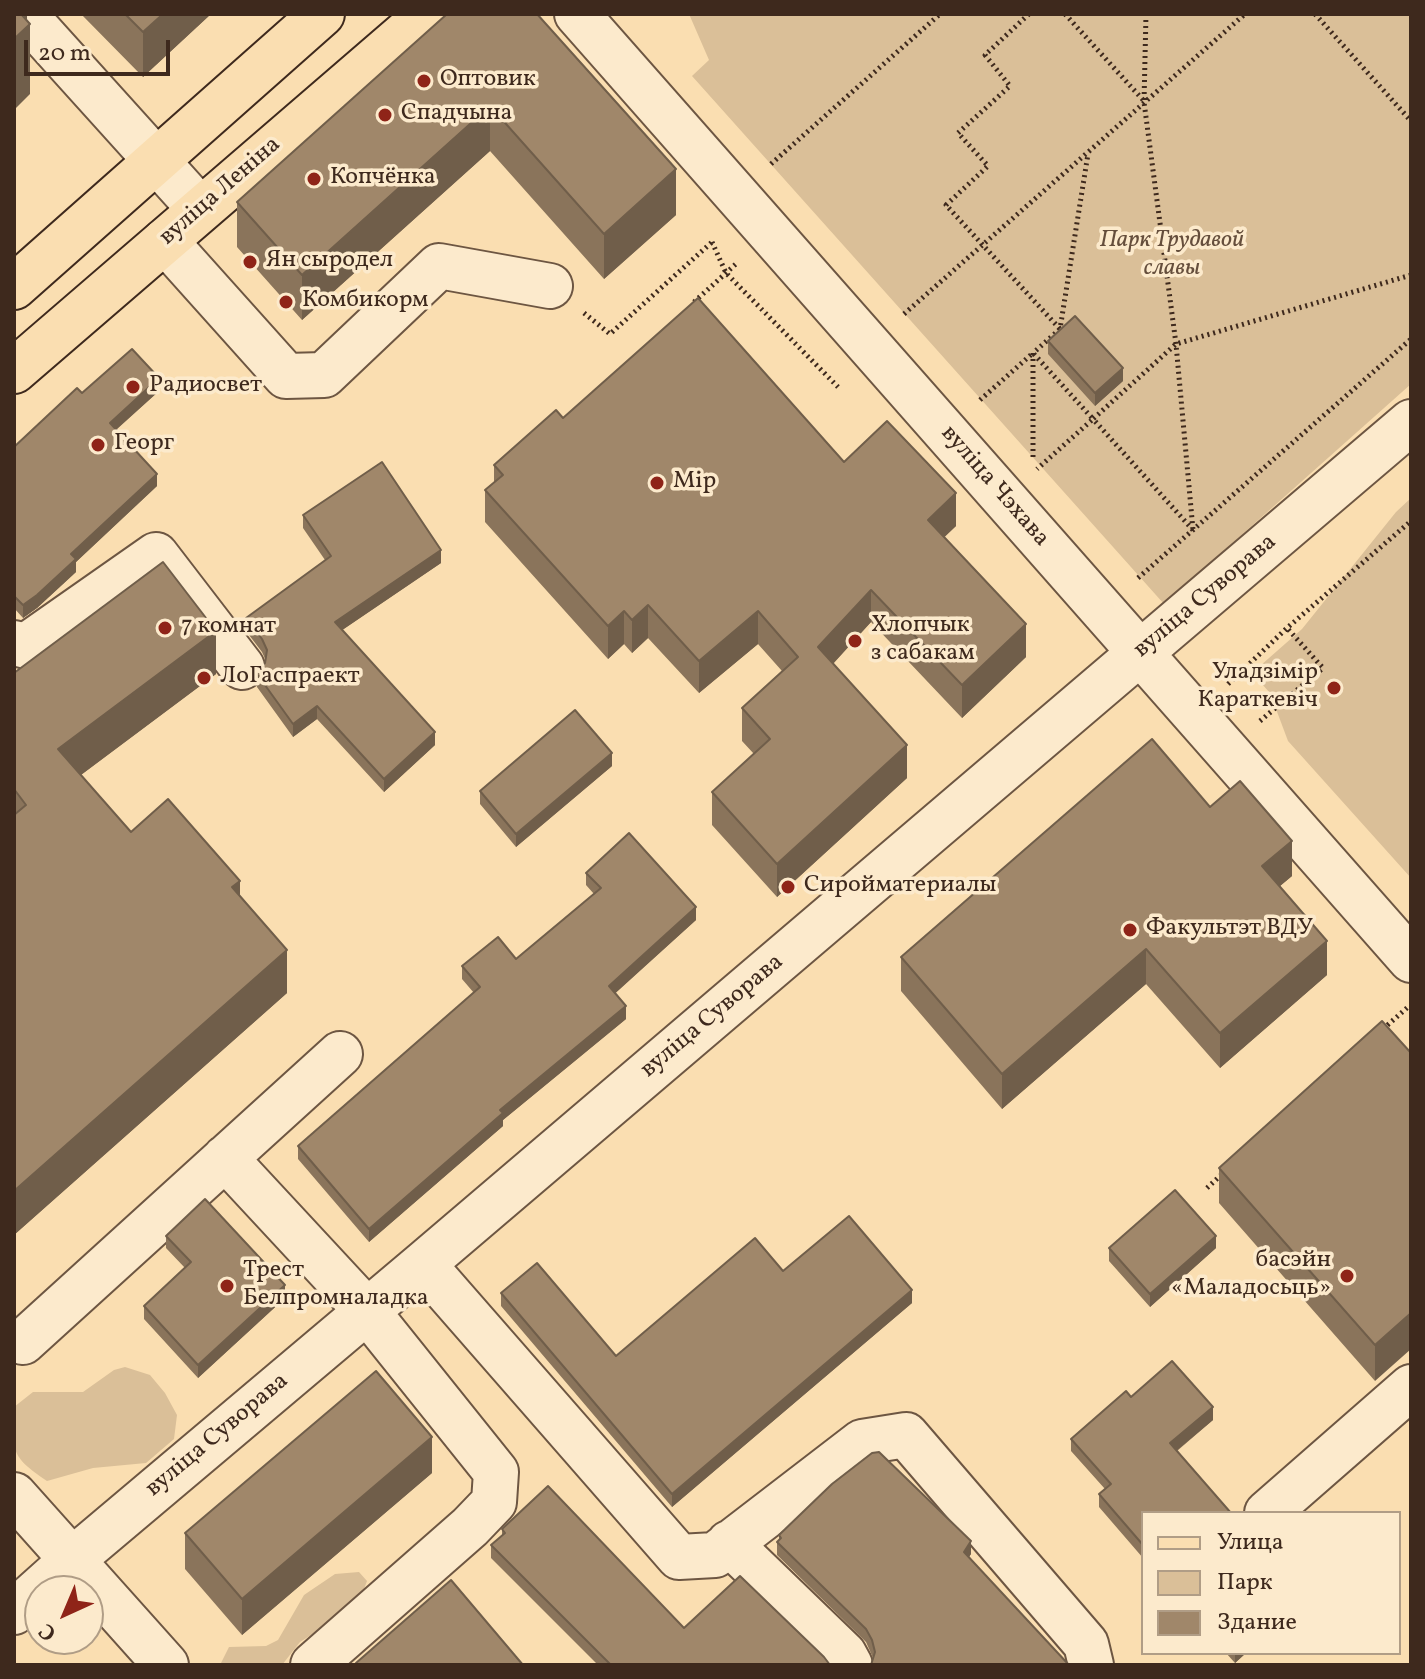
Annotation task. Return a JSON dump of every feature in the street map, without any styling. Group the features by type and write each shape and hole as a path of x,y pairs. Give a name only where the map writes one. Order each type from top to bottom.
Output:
{"main road":[{"path":"14,287 322,14"},
{"name":"вуліца Леніна","path":"14,371 428,14"}],"street":[{"path":"24,14 200,209"},
{"name":"вуліца Чэхава","path":"577,14 1411,960"},
{"path":"165,241 286,376 324,375 439,266 550,286"},
{"name":"вуліца Суворава","path":"14,1612 1411,422"},
{"path":"14,643 26,646 156,555 242,667"},
{"path":"23,1342 340,1054"},
{"path":"225,1158 367,1311 496,1472 494,1502 470,1527 313,1665"},
{"path":"423,1264 679,1557 715,1555 862,1442 906,1435 1086,1644 1091,1665"},
{"path":"1269,1511 1411,1387"},
{"path":"14,1495 166,1665"},
{"path":"729,1543 844,1654 850,1665"}],"path":[{"path":"764,170 940,14"},
{"path":"1029,14 985,55 1010,86 958,133 988,166 946,205 1060,329"},
{"path":"1065,14 1144,102"},
{"path":"1146,14 1144,102 1176,344 1193,530"},
{"path":"897,320 1245,14"},
{"path":"1315,14 1411,121"},
{"path":"974,406 1060,329 1088,153"},
{"path":"692,304 770,232"},
{"path":"550,286 610,334 712,242"},
{"path":"1033,353 1033,473 1176,344 1411,275"},
{"path":"1102,610 1411,339"},
{"path":"1033,353 1193,530"},
{"path":"1193,713 1411,521"},
{"path":"1253,727 1323,668 1287,628"},
{"path":"1373,1038 1409,1006"},
{"path":"1207,1188 1231,1166"}],"green space":[{"name":"Парк Трудавой славы","path":"689,14 1411,14 1411,384 1164,604 692,76 709,60"},
{"path":"1411,498 1411,878 1288,741 1270,693 1252,673 1302,629 1396,512"},
{"path":"125,1367 150,1375 165,1393 177,1415 174,1439 146,1463 93,1468 47,1481 19,1458 14,1443 14,1407 33,1392 83,1392 114,1370"},
{"path":"359,1572 367,1581 358,1605 300,1642 282,1665 220,1665 229,1647 266,1646 278,1640 304,1595 335,1574"}],"building":[{"path":"14,14 21,14 30,24 14,39"},
{"path":"125,14 163,14 143,32"},
{"path":"447,14 537,14 676,169 604,234 490,106 302,275 237,202"},
{"path":"698,298 844,462 887,421 956,493 928,520 1026,624 962,685 871,590 818,647 907,745 777,864 712,792 770,739 742,708 798,657 758,611 699,661 648,605 632,620 624,611 608,626 485,490 503,475 494,465 556,410 563,418"},
{"path":"1075,316 1123,368 1095,393 1048,341"},
{"path":"132,349 159,378 110,423 157,474 71,554 76,559 23,605 14,596 14,447 77,388 82,393"},
{"path":"382,462 441,550 335,622 435,732 384,779 317,706 293,724 257,674 265,663 267,650 246,618 331,556 303,515"},
{"path":"163,562 216,631 58,749 131,832 168,799 240,881 232,887 287,950 14,1191 14,815 26,805 14,789 14,673"},
{"path":"575,710 612,753 516,834 480,791"},
{"name":"Факультэт ВДУ","path":"1152,739 1210,807 1240,781 1292,841 1262,866 1327,941 1220,1033 1146,949 1002,1074 901,957"},
{"path":"629,833 696,907 609,986 626,1006 500,1110 503,1113 369,1229 298,1146 480,987 462,966 498,937 516,959 601,888 586,873"},
{"name":"басэйн «Маладосьць»","path":"1382,1021 1411,1053 1411,1313 1375,1345 1219,1168"},
{"path":"1175,1190 1216,1236 1150,1294 1109,1248"},
{"name":"Трест Белпромналадка","path":"205,1199 285,1285 198,1365 144,1306 191,1262 166,1236"},
{"path":"849,1216 912,1290 672,1494 501,1293 537,1263 616,1356 755,1238 783,1271"},
{"path":"1172,1361 1213,1407 1170,1443 1229,1511 1141,1511 1141,1543 1099,1494 1111,1484 1071,1439 1126,1391 1131,1397"},
{"path":"376,1371 432,1437 242,1599 185,1533"},
{"path":"879,1452 971,1541 964,1552 1069,1665 871,1665 875,1652 866,1629 777,1542 781,1538 779,1535 832,1484 872,1453"},
{"path":"548,1486 684,1628 740,1576 830,1665 611,1665 491,1545 505,1533 502,1529"},
{"path":"451,1580 523,1665 356,1663"}],"place":[{"name":"Оптовик","path":"424,81"},
{"name":"Спадчына","path":"385,115"},
{"name":"Копчёнка","path":"314,179"},
{"name":"Ян сыродел","path":"250,262"},
{"name":"Комбикорм","path":"286,302"},
{"name":"Радиосвет","path":"133,387"},
{"name":"Георг","path":"98,445"},
{"name":"Мір","path":"657,483"},
{"name":"7 комнат","path":"165,628"},
{"name":"Хлопчык з сабакам","path":"855,641"},
{"name":"ЛоГаспраект","path":"204,678"},
{"name":"Уладзімір Караткевіч","path":"1334,688"},
{"name":"Сиройматериалы","path":"788,887"},
{"name":"Факультэт ВДУ","path":"1130,930"},
{"name":"басэйн «Маладосьць»","path":"1347,1276"},
{"name":"Трест Белпромналадка","path":"227,1286"}]}
